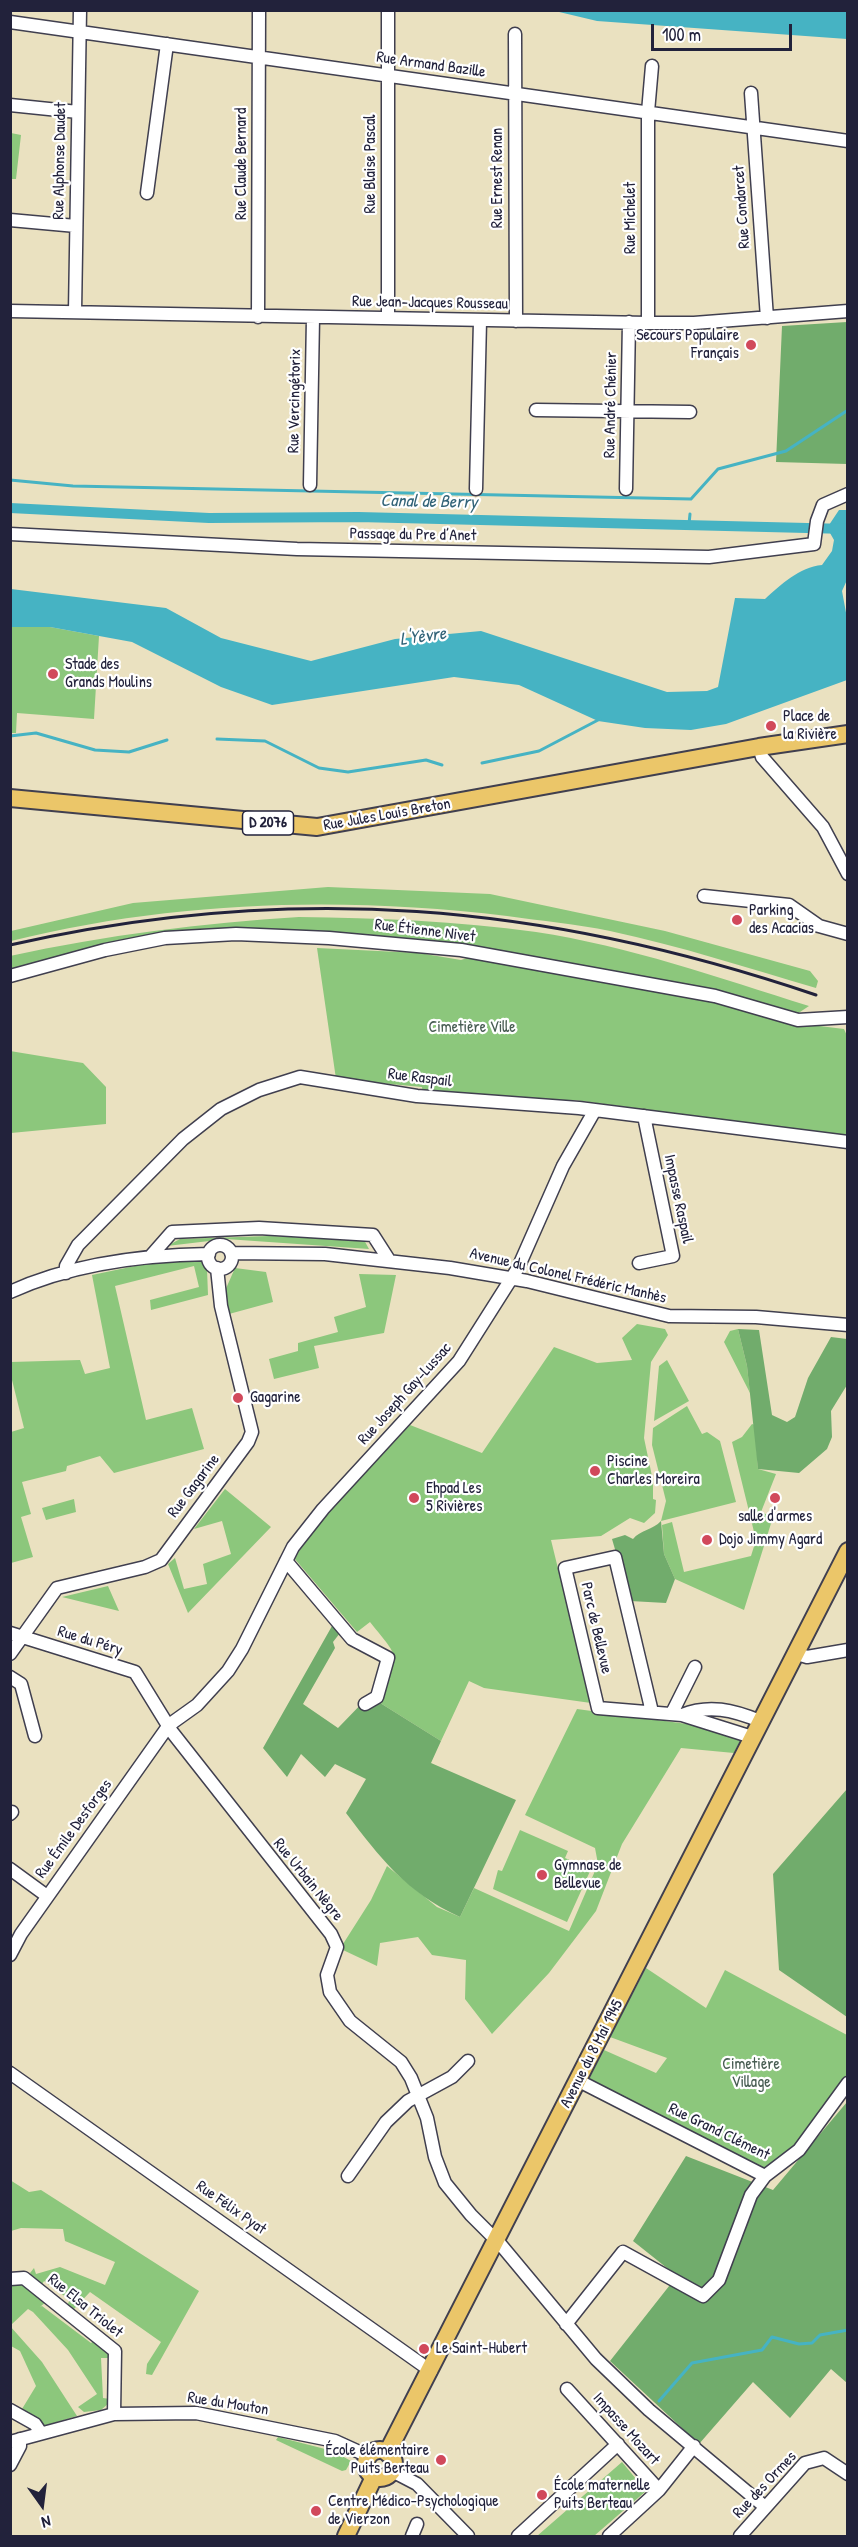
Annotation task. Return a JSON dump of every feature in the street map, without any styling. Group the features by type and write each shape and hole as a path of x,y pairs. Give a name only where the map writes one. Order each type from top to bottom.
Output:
{"main road":[{"name":"D 2076","path":"759,747 848,734"},
{"name":"Rue Jules Louis Breton","path":"10,798 317,827 759,747"},
{"name":"Avenue du 8 Mai 1945","path":"387,2453 431,2371 794,1653 848,1551"},
{"path":"375,2451 387,2453 393,2463 392,2470 386,2476 374,2477 366,2468 368,2456 375,2451"},
{"path":"346,2536 374,2477"}],"street":[{"name":"Rue Alphonse Daudet","path":"75,312 80,10"},
{"name":"Rue Claude Bernard","path":"258,317 259,10"},
{"name":"Rue Blaise Pascal","path":"388,10 388,318"},
{"name":"Rue Armand Bazille","path":"10,22 848,141"},
{"name":"Rue Ernest Renan","path":"515,34 516,321"},
{"path":"147,193 167,44"},
{"name":"Rue Michelet","path":"648,323 648,112 652,66"},
{"name":"Rue Condorcet","path":"752,93 767,318"},
{"path":"10,105 78,112"},
{"path":"10,220 76,226"},
{"name":"Rue Jean-Jacques Rousseau","path":"10,310 258,317 648,323 694,323 848,311"},
{"name":"Rue Vercingétorix","path":"310,485 313,318"},
{"path":"476,489 480,321"},
{"name":"Rue André Chénier","path":"626,489 629,322"},
{"path":"536,410 690,412"},
{"name":"Passage du Pre d’Anet","path":"10,534 297,549 709,557 815,539 817,521 823,505 848,494"},
{"path":"759,747 762,757 823,827 848,874"},
{"path":"704,896 789,905 819,926 848,934"},
{"name":"Rue Étienne Nivet","path":"10,976 105,950 165,938 236,934 329,938 461,950 715,996 798,1020 834,1020 848,1017"},
{"name":"Rue Raspail","path":"66,1273 66,1266 78,1245 183,1139 220,1109 259,1090 300,1077 417,1096 595,1110 848,1142"},
{"name":"Rue Joseph Gay-Lussac","path":"169,1725 197,1705 228,1671 242,1649 286,1561 338,1491 459,1361 512,1279 562,1166 595,1110"},
{"name":"Impasse Raspail","path":"639,1263 673,1256 644,1116"},
{"path":"150,1257 172,1232 259,1228 374,1235 389,1260"},
{"path":"12,1289 66,1273 150,1257 209,1254 218,1245 228,1248 231,1253 229,1264 217,1268 211,1264 209,1254"},
{"name":"Avenue du Colonel Frédéric Manhès","path":"231,1253 325,1254 389,1260 512,1279 662,1315 756,1317 848,1324"},
{"name":"Rue Gagarine","path":"10,1654 16,1635 57,1588 161,1560 248,1442 252,1432 221,1305 217,1268"},
{"name":"Parc de Bellevue","path":"652,1712 615,1557 565,1568 598,1708 677,1714 752,1737"},
{"path":"286,1561 352,1639 388,1658 377,1697 365,1704"},
{"name":"Rue du Péry","path":"16,1635 135,1672 169,1725"},
{"path":"794,1653 807,1656 848,1650"},
{"path":"677,1714 695,1667"},
{"path":"10,1677 21,1684 35,1736"},
{"name":"Parc de Bellevue","path":"677,1714 699,1708 726,1710 760,1721"},
{"name":"Rue Émile Desforges","path":"10,1955 21,1934 47,1896 169,1725"},
{"name":"Rue Urbain Nègre","path":"169,1725 263,1851 331,1934 337,1947 327,1975 330,1992 350,2021 401,2062 418,2094 445,2183 596,2359 649,2410 764,2506"},
{"path":"10,1869 47,1896"},
{"path":"348,2176 386,2122 418,2094 452,2077 468,2061"},
{"name":"Rue Félix Pyat","path":"10,2073 431,2371"},
{"name":"Rue Grand Clément","path":"579,2081 765,2176 799,2150 848,2083"},
{"path":"566,2324 623,2252 703,2296 719,2280 751,2195 765,2176"},
{"name":"Rue Elsa Triolet","path":"10,2279 24,2278 115,2351 114,2414"},
{"name":"Impasse Mozart","path":"567,2389 659,2490"},
{"path":"10,2410 35,2424 41,2433"},
{"name":"Rue du Mouton","path":"15,2440 114,2414 196,2413 335,2441 368,2456"},
{"path":"10,2465 20,2446 15,2440"},
{"path":"518,2536 618,2444"},
{"path":"609,2536 659,2490 694,2446"},
{"name":"Rue des Ormes","path":"740,2536 764,2506 805,2463 824,2458 848,2474"},
{"path":"392,2470 417,2484 468,2536"},
{"path":"412,2536 417,2524"}],"green space":[{"path":"11,133 21,135 16,179 11,179"},
{"path":"847,322 847,464 776,462 782,326"},
{"name":"Stade des Grands Moulins","path":"11,627 50,627 99,636 94,719 17,713 16,733 11,733"},
{"path":"328,887 490,894 665,931 810,971 818,981 816,988 688,950 572,924 445,910 382,906 258,906 195,910 134,917 11,941 11,931 133,903"},
{"path":"299,917 447,923 506,928 571,938 640,954 809,1006 797,1014 709,990 304,931 95,948 11,969 10,956 82,942 190,926"},
{"name":"Cimetière Ville","path":"317,948 419,953 461,960 467,958 714,999 795,1023 844,1029 848,1038 847,1137 575,1100 535,1102 423,1094 422,1087 336,1079"},
{"path":"10,1051 83,1063 106,1087 106,1124 11,1133"},
{"path":"269,1236 364,1240 369,1249 226,1239 167,1246 180,1239"},
{"path":"203,1260 207,1269 208,1295 151,1310 150,1300 199,1287 194,1266 115,1286 146,1420 192,1408 204,1449 114,1473 100,1456 67,1466 66,1471 22,1482 31,1514 21,1517 33,1557 11,1563 11,1432 24,1428 11,1376 11,1362 80,1360 85,1374 110,1368 92,1275 154,1262"},
{"path":"235,1268 266,1272 273,1302 229,1314 224,1293"},
{"path":"359,1274 396,1275 384,1333 314,1346 319,1368 274,1379 269,1359 298,1351 298,1343 338,1332 334,1317 366,1307"},
{"path":"637,1324 665,1329 668,1335 651,1362 644,1438 653,1481 653,1499 656,1500 655,1513 644,1523 630,1518 601,1536 551,1540 591,1703 484,1688 469,1681 441,1741 369,1696 392,1665 393,1652 370,1622 357,1632 294,1558 328,1512 410,1425 482,1453 554,1347 597,1363 632,1360 622,1338"},
{"path":"738,1329 747,1366 750,1393 724,1342 730,1331"},
{"path":"738,1329 759,1330 772,1415 787,1422 795,1417 808,1378 831,1337 847,1339 847,1385 831,1411 832,1437 827,1449 799,1473 758,1469 747,1366"},
{"path":"667,1360 689,1401 654,1421 659,1366"},
{"path":"687,1406 702,1434 707,1432 720,1441 736,1502 661,1521 666,1501 652,1445 653,1428"},
{"path":"752,1424 755,1425 758,1469 776,1474 761,1512 773,1517 744,1610 675,1579 664,1554 662,1525 672,1522 684,1572 751,1556 756,1540 732,1442 742,1437"},
{"path":"225,1489 271,1527 188,1613 168,1564 175,1558 184,1589 207,1584 203,1564 231,1554 222,1521 194,1529"},
{"path":"74,1499 76,1512 46,1520 42,1508"},
{"path":"661,1521 664,1554 675,1579 666,1603 630,1601 612,1539 625,1535 633,1539"},
{"path":"108,1586 119,1611 62,1597"},
{"path":"332,1626 340,1633 333,1642 335,1648 303,1704 338,1728 369,1696 441,1741 431,1763 516,1800 460,1917 425,1897 396,1873 346,1813 366,1779 335,1764 325,1777 301,1754 287,1777 263,1748"},
{"path":"577,1709 687,1724 741,1739 734,1753 681,1748 622,1844 596,1911 549,1973 492,2034 465,1999 466,1960 432,1955 418,1937 380,1943 377,1966 343,1950 343,1944 371,1900 387,1866 437,1907 460,1917 474,1888 569,1931 598,1864 595,1848 525,1815"},
{"path":"847,1789 847,2017 779,1970 773,1874"},
{"name":"Gymnase de Bellevue","path":"520,1830 568,1851 565,1858 591,1869 567,1922 493,1889 498,1870 502,1871"},
{"name":"Cimetière Village","path":"646,1968 706,2008 725,1970 847,2035 847,2077 796,2148 769,2169 762,2170 588,2081 604,2050 656,2073 667,2058 610,2037"},
{"path":"847,2102 847,2383 831,2369 790,2418 753,2382 699,2444 610,2361 677,2276 633,2241 686,2156 773,2190"},
{"path":"10,2180 29,2192 41,2190 199,2291 152,2375 146,2374 147,2364 161,2342 90,2292 74,2309 67,2305 70,2300 44,2281 41,2286 32,2278 30,2273 34,2268 36,2274 60,2267 105,2285 115,2262 65,2241 63,2229 21,2228 11,2231"},
{"path":"11,2283 25,2283 47,2301 40,2307 42,2306 91,2343 96,2339 109,2349 108,2358 101,2358 103,2398 110,2399 101,2410 84,2412 78,2407 97,2394 68,2350 33,2312 28,2309 11,2325"},
{"path":"10,2326 42,2362 77,2416 44,2426 22,2409 36,2386 20,2351 11,2346"},
{"path":"278,2437 333,2451 351,2461 346,2470 342,2471 276,2440"},
{"path":"622,2462 646,2491 594,2536 537,2536"}],"water":[{"path":"555,11 847,11 847,39 597,21"},
{"name":"L'Yèvre","path":"839,510 847,510 847,580 842,591 847,618 847,680 726,724 691,730 645,728 598,721 519,685 454,677 272,705 221,687 132,642 50,627 11,627 11,589 166,608 221,638 311,661 395,639 481,631 667,692 707,691 718,687 735,598 765,599 798,573 822,565 832,551 834,540 830,533 821,531 821,527 829,525"}],"waterway":[{"path":"10,480 73,486 691,499 718,469 786,451 848,410"},
{"name":"Canal de Berry","path":"10,508 209,518 358,517 848,529"},
{"path":"689,524 690,514"},
{"path":"482,763 539,751 600,719"},
{"path":"10,736 36,733 95,750 129,752 167,740"},
{"path":"217,739 265,741 319,768 348,772 426,760 442,765"},
{"path":"659,2401 692,2363 762,2350 772,2337 799,2344 812,2343 820,2335 848,2330"}],"railway":[{"path":"10,945 114,925 217,913 317,908 417,912 516,922 615,939 715,964 816,995"}],"place":[{"name":"Secours Populaire Français","path":"751,345"},
{"name":"Stade des Grands Moulins","path":"53,674"},
{"name":"Place de la Rivière","path":"771,726"},
{"name":"Parking des Acacias","path":"737,920"},
{"name":"Gagarine","path":"238,1398"},
{"name":"Piscine Charles Moreira","path":"595,1471"},
{"name":"Ehpad Les 5 Rivières","path":"414,1498"},
{"name":"salle d'armes","path":"775,1498"},
{"name":"Dojo Jimmy Agard","path":"707,1540"},
{"name":"Gymnase de Bellevue","path":"542,1875"},
{"name":"Le Saint-Hubert","path":"424,2349"},
{"name":"École élémentaire Puits Berteau","path":"441,2460"},
{"name":"École maternelle Puits Berteau","path":"542,2495"},
{"name":"Centre Médico-Psychologique de Vierzon","path":"316,2511"}]}
